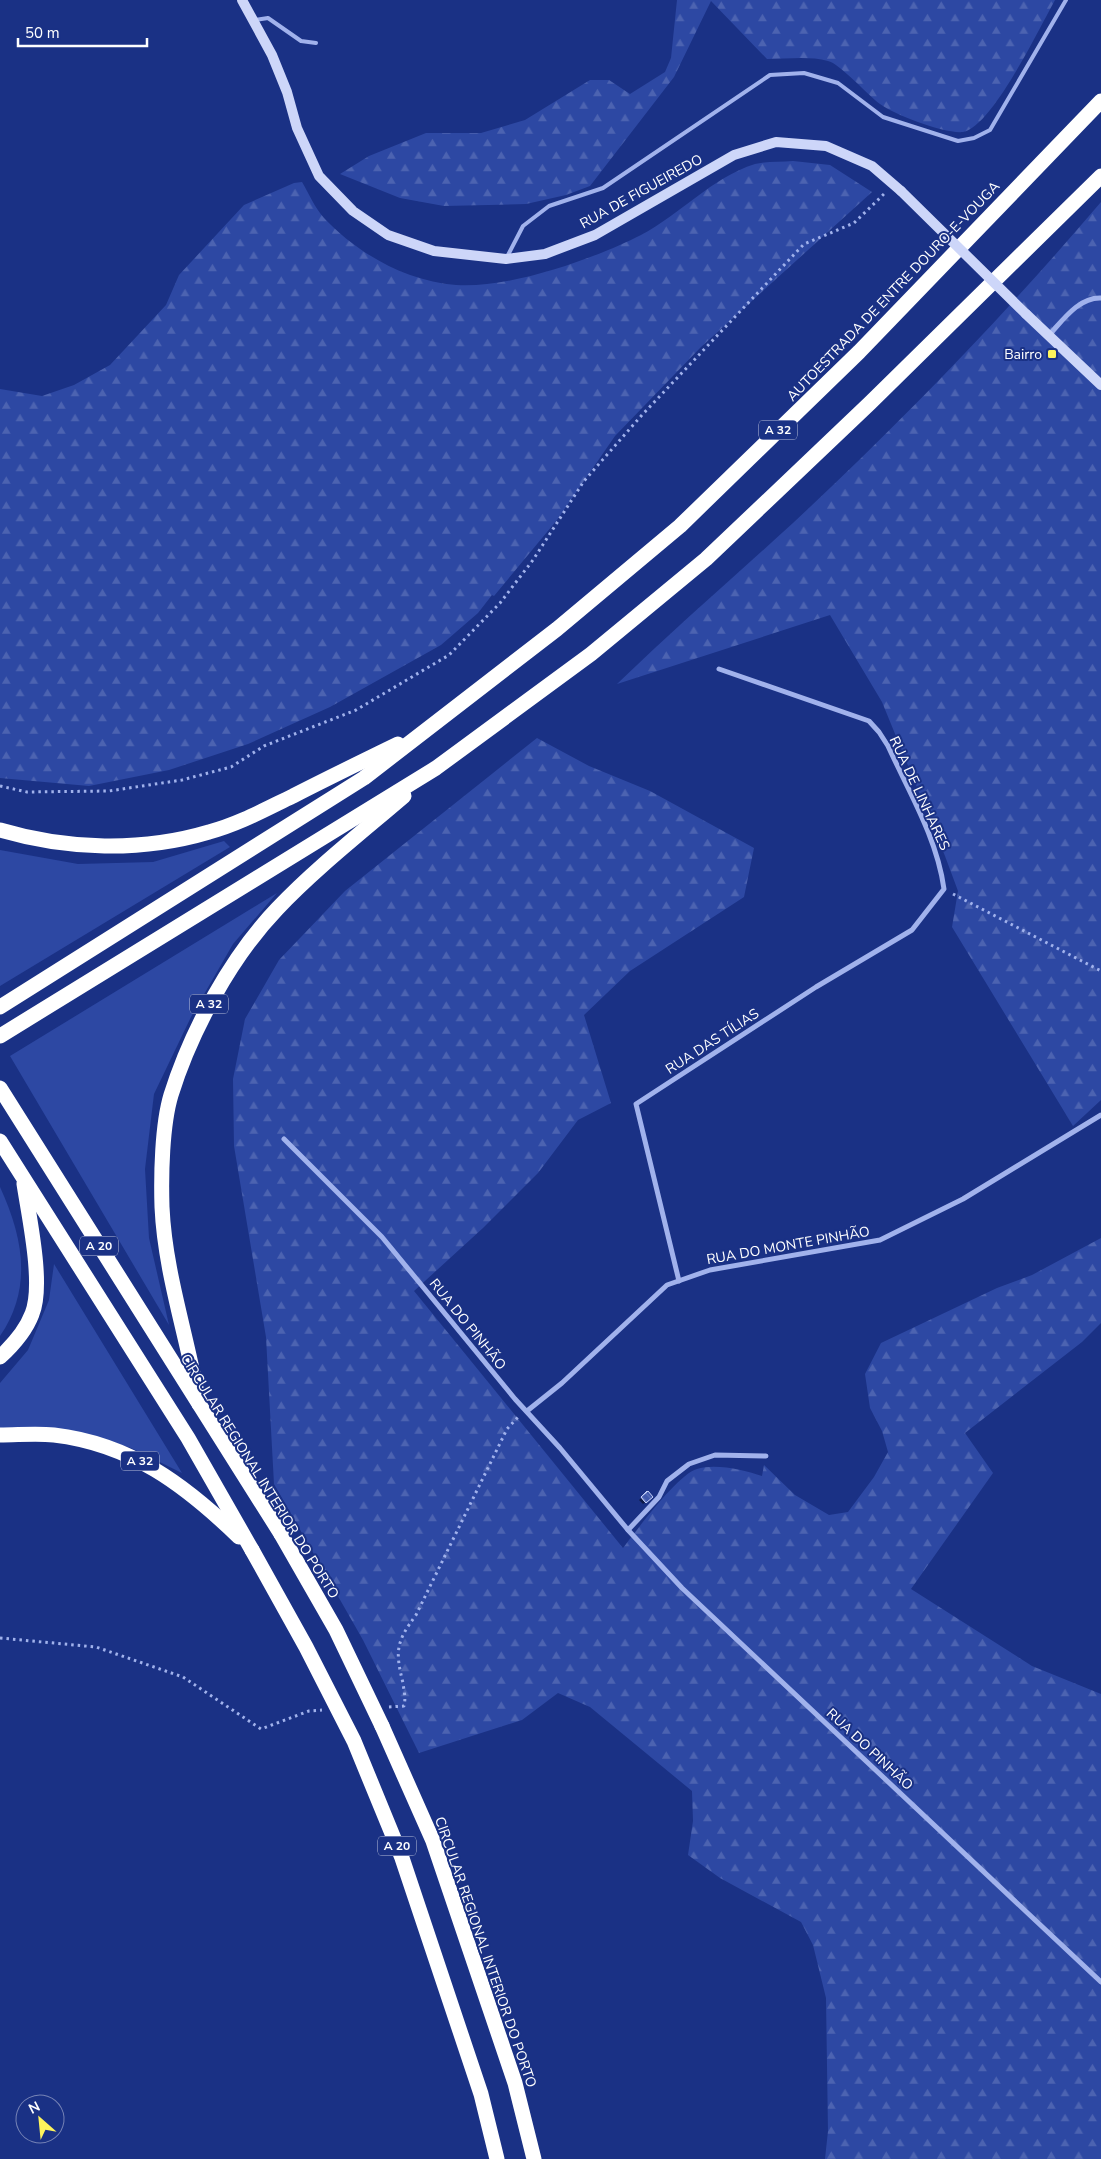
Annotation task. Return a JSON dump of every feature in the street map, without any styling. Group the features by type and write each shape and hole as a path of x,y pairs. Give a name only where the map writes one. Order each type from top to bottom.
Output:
{"highway":[{"name":"AUTOESTRADA DE ENTRE DOURO-E-VOUGA","path":"428,728 557,630 680,526 859,352 1101,101"},
{"name":"A 32","path":"0,1036 436,768 591,654 706,559 870,403 1101,176"},
{"name":"A 32","path":"0,830 23,837 66,844 116,846 167,842 210,832 249,818 428,728"},
{"name":"A 32","path":"0,1007 364,778 428,728"},
{"name":"A 32","path":"199,1404 168,1260 162,1208 163,1150 171,1096 202,1016 235,963 276,909 436,768"},
{"name":"CIRCULAR REGIONAL INTERIOR DO PORTO","path":"0,1088 163,1351 199,1404 281,1534 336,1630 382,1726 433,1841 515,2083 534,2159"},
{"name":"A 20","path":"0,1141 188,1438 306,1647 354,1741 402,1858 480,2094 497,2159"},
{"path":"0,1357 11,1346 33,1314 37,1273 23,1178"},
{"name":"A 32","path":"0,1435 52,1435 91,1441 128,1454 203,1502 252,1550"}],"street":[{"name":"RUA DE FIGUEIREDO","path":"242,0 272,55 306,150 319,176 353,211 388,234 434,251 506,259 544,254 595,235 734,155 776,142 826,146 872,166 1101,385"},
{"path":"1049,335 1070,312 1082,303 1101,298"},
{"name":"RUA DE LINHARES","path":"719,669 868,721 879,732 888,746 933,843 941,867 944,890"},
{"name":"RUA DAS TÍLIAS","path":"679,1281 636,1104 816,987 912,930 944,890"},
{"name":"RUA DO MONTE PINHÃO","path":"527,1411 562,1383 667,1285 710,1270 880,1240 963,1199 1101,1115"},
{"name":"RUA DO PINHÃO","path":"284,1139 382,1237 515,1399 628,1530 682,1588 1101,1982"},
{"path":"628,1530 659,1497 667,1481 689,1464 715,1455 766,1456"}],"lane":[{"path":"506,259 523,226 549,206 603,188 770,75 804,73 838,83 883,117 958,141 974,138 990,130 1066,0"},
{"path":"253,21 268,18 301,41 316,43"}],"path":[{"path":"0,786 27,792 109,791 182,780 231,767 270,743 356,710 449,654 500,603 533,560 584,481 642,414 804,244 854,223 897,188"},
{"path":"944,890 1101,971"}],"green space":[{"path":"677,0 1055,0 1001,95 988,113 975,126 963,132 933,127 887,108 875,100 839,67 828,61 806,58 767,59 711,1 674,77 590,186 566,195 526,204 444,206 400,198 340,174 369,156 426,133 481,133 525,120 590,80 609,80 630,94 665,72 671,58"},
{"path":"793,161 830,165 872,192 701,347 615,436 557,520 494,596 492,595 478,613 441,645 330,707 248,744 169,770 89,786 0,778 0,389 42,396 74,385 110,365 166,305 179,275 244,205 294,183 302,182 321,214 337,231 384,264 419,278 456,285 477,285 525,277 600,253 641,235 710,187 739,170 760,163"},
{"path":"1101,202 1101,1100 1073,1126 952,927 958,891 945,856 882,702 830,615 617,684 793,523 913,407 1028,286"},
{"path":"537,738 589,766 650,791 754,848 744,897 630,971 584,1015 611,1103 578,1120 538,1173 483,1228 414,1291 623,1548 679,1481 689,1473 704,1467 730,1468 762,1476 764,1465 795,1495 829,1515 848,1512 874,1477 888,1452 882,1431 870,1408 865,1374 881,1343 997,1288 1032,1275 1101,1238 1101,1323 1082,1342 965,1433 993,1473 911,1589 1032,1666 1101,1694 1101,2159 825,2159 828,2131 826,1998 813,1945 801,1922 720,1878 688,1855 693,1821 692,1791 590,1707 558,1693 522,1720 419,1753 363,1640 274,1484 266,1337 234,1146 233,1079 245,1019 279,960 345,891"},
{"path":"224,841 230,847 0,986 0,850 78,864 153,862"},
{"path":"277,893 233,944 191,1017 154,1094 145,1169 149,1238 169,1325 10,1056"},
{"path":"0,1187 19,1243 21,1281 17,1300 0,1336"},
{"path":"54,1264 182,1473 131,1448 93,1436 0,1428 0,1383 28,1350 49,1300"}],"building":[{"path":"647,1491 652,1497 646,1503 641,1497"},
{"path":"648,1491 653,1497 646,1503 641,1497"}],"place":[{"name":"Bairro","path":"1052,354"}]}
